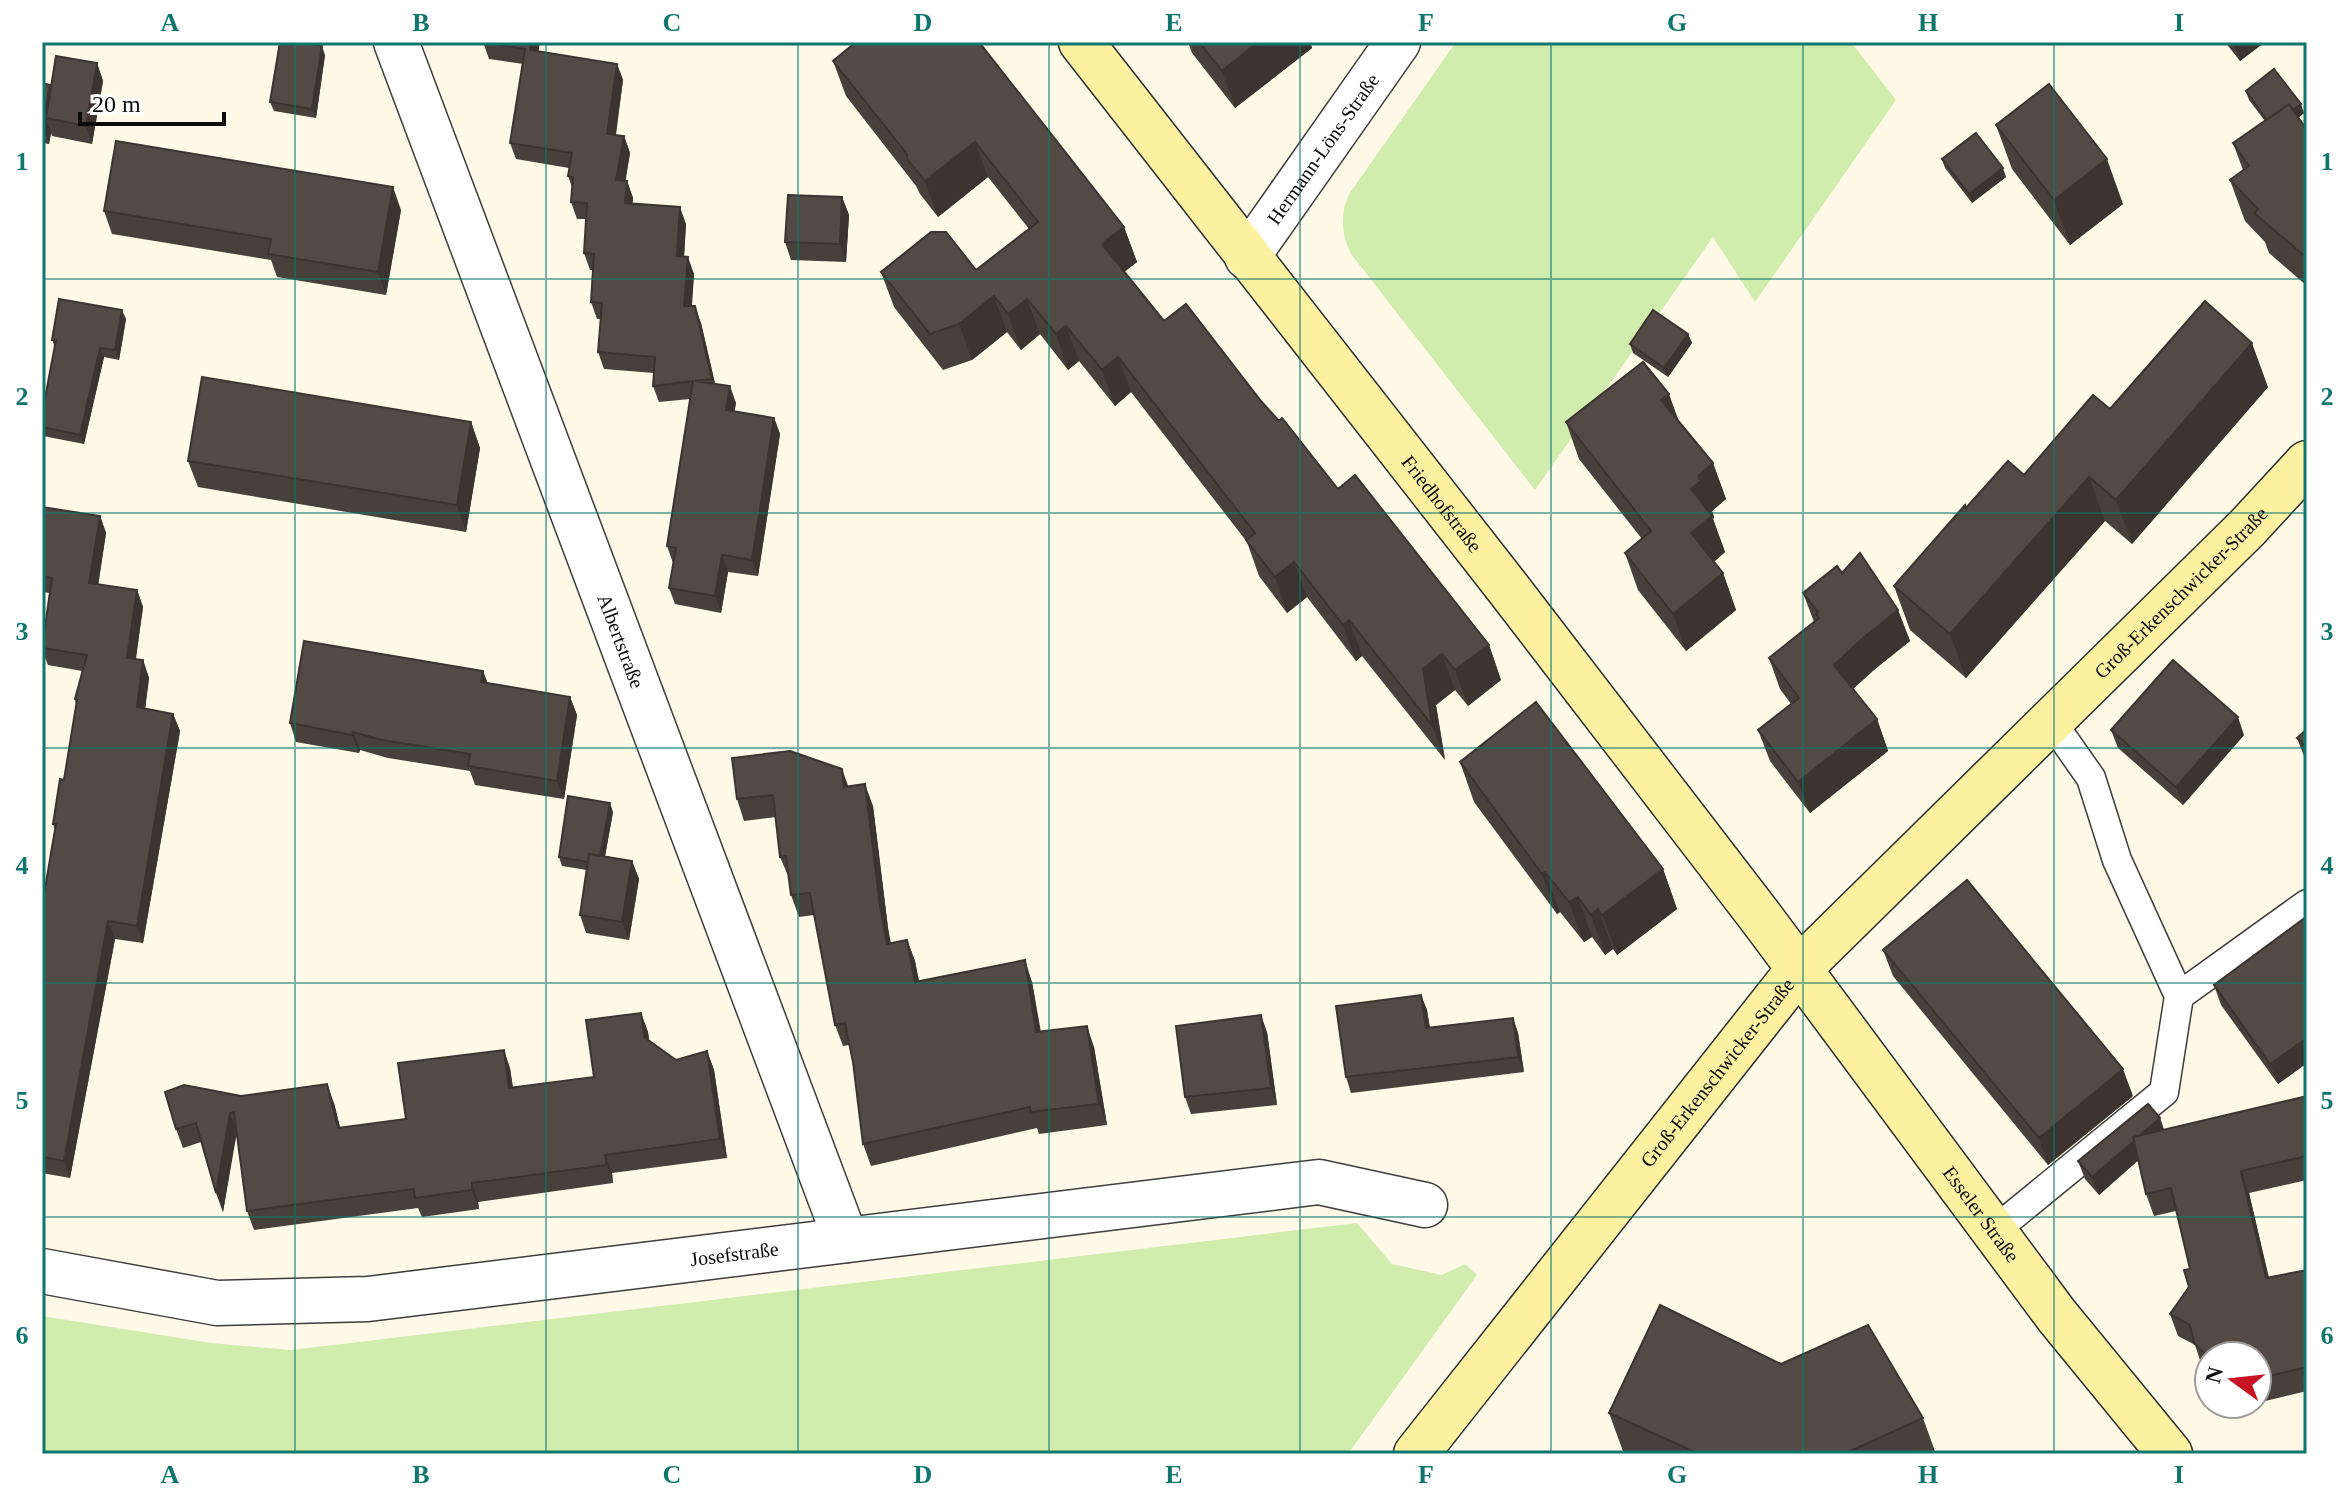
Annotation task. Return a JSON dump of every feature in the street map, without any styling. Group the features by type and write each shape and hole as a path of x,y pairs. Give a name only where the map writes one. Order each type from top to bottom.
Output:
{"main road":[{"name":"Friedhofstraße","path":"1081,42 1498,575 1799,969"},
{"name":"Groß-Erkenschwicker-Straße","path":"1416,1454 1799,969 2247,528 2307,463"},
{"name":"Esseler Straße","path":"1799,969 2057,1316 2170,1454"}],"street":[{"name":"Albertstraße","path":"396,42 846,1240"},
{"name":"Hermann-Löns-Straße","path":"1247,257 1398,42"},
{"name":"Josefstraße","path":"42,1271 217,1303 368,1299 1319,1182 1425,1205"}],"lane":[{"path":"1994,1231 2164,1092 2179,996 2117,860 2091,778 2051,721"},
{"path":"2179,996 2307,904"}],"green space":[{"path":"1456,42 1851,42 1896,100 1755,302 1713,237 1535,490 1351,254 1345,239 1343,217 1349,194"},
{"path":"1357,1223 1392,1264 1442,1275 1465,1264 1477,1275 1348,1454 42,1454 42,1316 211,1343 291,1350"}],"building":[{"path":"280,42 322,46 312,109 270,102"},
{"path":"483,42 531,42 530,50 617,64 607,134 624,136 616,180 627,181 625,203 680,207 677,256 688,257 684,306 695,306 712,379 695,381 730,386 726,410 774,418 752,560 722,555 715,596 669,588 676,548 667,546 693,381 653,386 655,357 598,352 602,303 591,302 594,254 584,253 587,203 571,202 573,177 568,176 572,153 510,143 525,49"},
{"path":"856,42 979,42 1124,227 1102,244 1164,321 1186,304 1261,401 1279,421 1282,418 1338,489 1355,475 1489,645 1455,670 1442,654 1423,669 1432,725 1349,620 1343,625 1294,562 1275,577 1246,540 1255,533 1118,357 1102,370 1066,326 1056,334 1027,299 1008,314 994,296 959,324 930,334 881,272 931,232 946,232 976,270 1038,222 975,142 925,181 833,61"},
{"path":"1199,42 1258,42 1222,71"},
{"path":"56,56 97,63 86,126 46,118"},
{"path":"2274,69 2301,104 2293,110 2289,104 2267,120 2246,91"},
{"path":"42,83 50,85 43,126 42,126"},
{"path":"2049,84 2107,159 2054,200 1996,125"},
{"path":"2289,104 2307,130 2307,258 2254,213 2258,209 2230,180 2249,166 2233,143"},
{"path":"1976,133 2003,168 1969,194 1942,159"},
{"path":"116,141 393,187 378,272 268,254 271,239 104,211"},
{"path":"788,195 842,197 840,244 785,242"},
{"path":"59,299 122,310 115,350 100,348 80,435 42,427 56,340 52,340"},
{"path":"2205,301 2252,343 2116,500 2089,477 1950,634 1894,586 2008,461 2024,475 2093,395 2110,409"},
{"path":"1653,310 1688,334 1664,368 1630,344"},
{"path":"1643,362 1669,394 1661,400 1713,463 1698,476 1701,481 1691,489 1712,516 1691,533 1723,573 1673,614 1625,553 1651,531 1566,422"},
{"path":"202,377 471,422 457,505 188,461"},
{"path":"42,507 100,516 89,583 137,590 127,658 143,660 137,707 173,714 137,926 108,921 64,1161 42,1157 42,906 60,779 64,780 75,699 87,655 42,648 52,578 42,576"},
{"path":"1860,553 1898,610 1834,665 1877,719 1798,782 1758,730 1799,698 1769,658 1819,618 1803,593 1837,566 1842,573"},
{"path":"304,641 483,671 481,682 570,697 557,781 468,766 470,754 290,723"},
{"path":"2173,660 2238,717 2176,787 2111,730"},
{"path":"1536,702 1663,869 1602,915 1598,909 1591,915 1578,897 1569,902 1545,872 1542,874 1460,762"},
{"path":"2307,729 2307,748 2297,738"},
{"path":"790,751 842,769 844,787 865,784 887,944 907,940 915,982 1025,960 1036,1032 1087,1026 1099,1104 1031,1112 1030,1107 863,1144 845,1023 835,1025 810,893 791,895 786,856 780,857 773,795 737,799 732,758"},
{"path":"568,796 610,803 600,856 589,854 588,862 559,857"},
{"path":"589,854 632,861 622,922 580,915"},
{"path":"1967,880 2123,1069 2039,1138 1883,950"},
{"path":"2306,917 2307,1038 2270,1064 2214,985"},
{"path":"1421,995 1426,1028 1513,1018 1518,1057 1346,1077 1336,1006"},
{"path":"641,1013 644,1037 676,1060 707,1051 720,1139 605,1155 607,1165 472,1183 472,1190 415,1198 414,1189 247,1211 234,1112 230,1113 216,1193 196,1123 176,1129 165,1092 184,1085 241,1096 327,1084 338,1128 406,1119 398,1063 504,1050 509,1088 594,1077 586,1020"},
{"path":"1261,1015 1271,1088 1185,1097 1176,1026"},
{"path":"2307,1096 2307,1156 2241,1171 2266,1278 2307,1270 2307,1367 2273,1375 2273,1340 2193,1340 2190,1325 2170,1314 2189,1287 2184,1270 2190,1269 2171,1188 2146,1194 2133,1137"},
{"path":"2148,1104 2160,1118 2139,1136 2133,1137 2134,1141 2092,1177 2078,1161"},
{"path":"1660,1305 1781,1364 1868,1325 1923,1418 1844,1454 1699,1454 1609,1413"}]}
